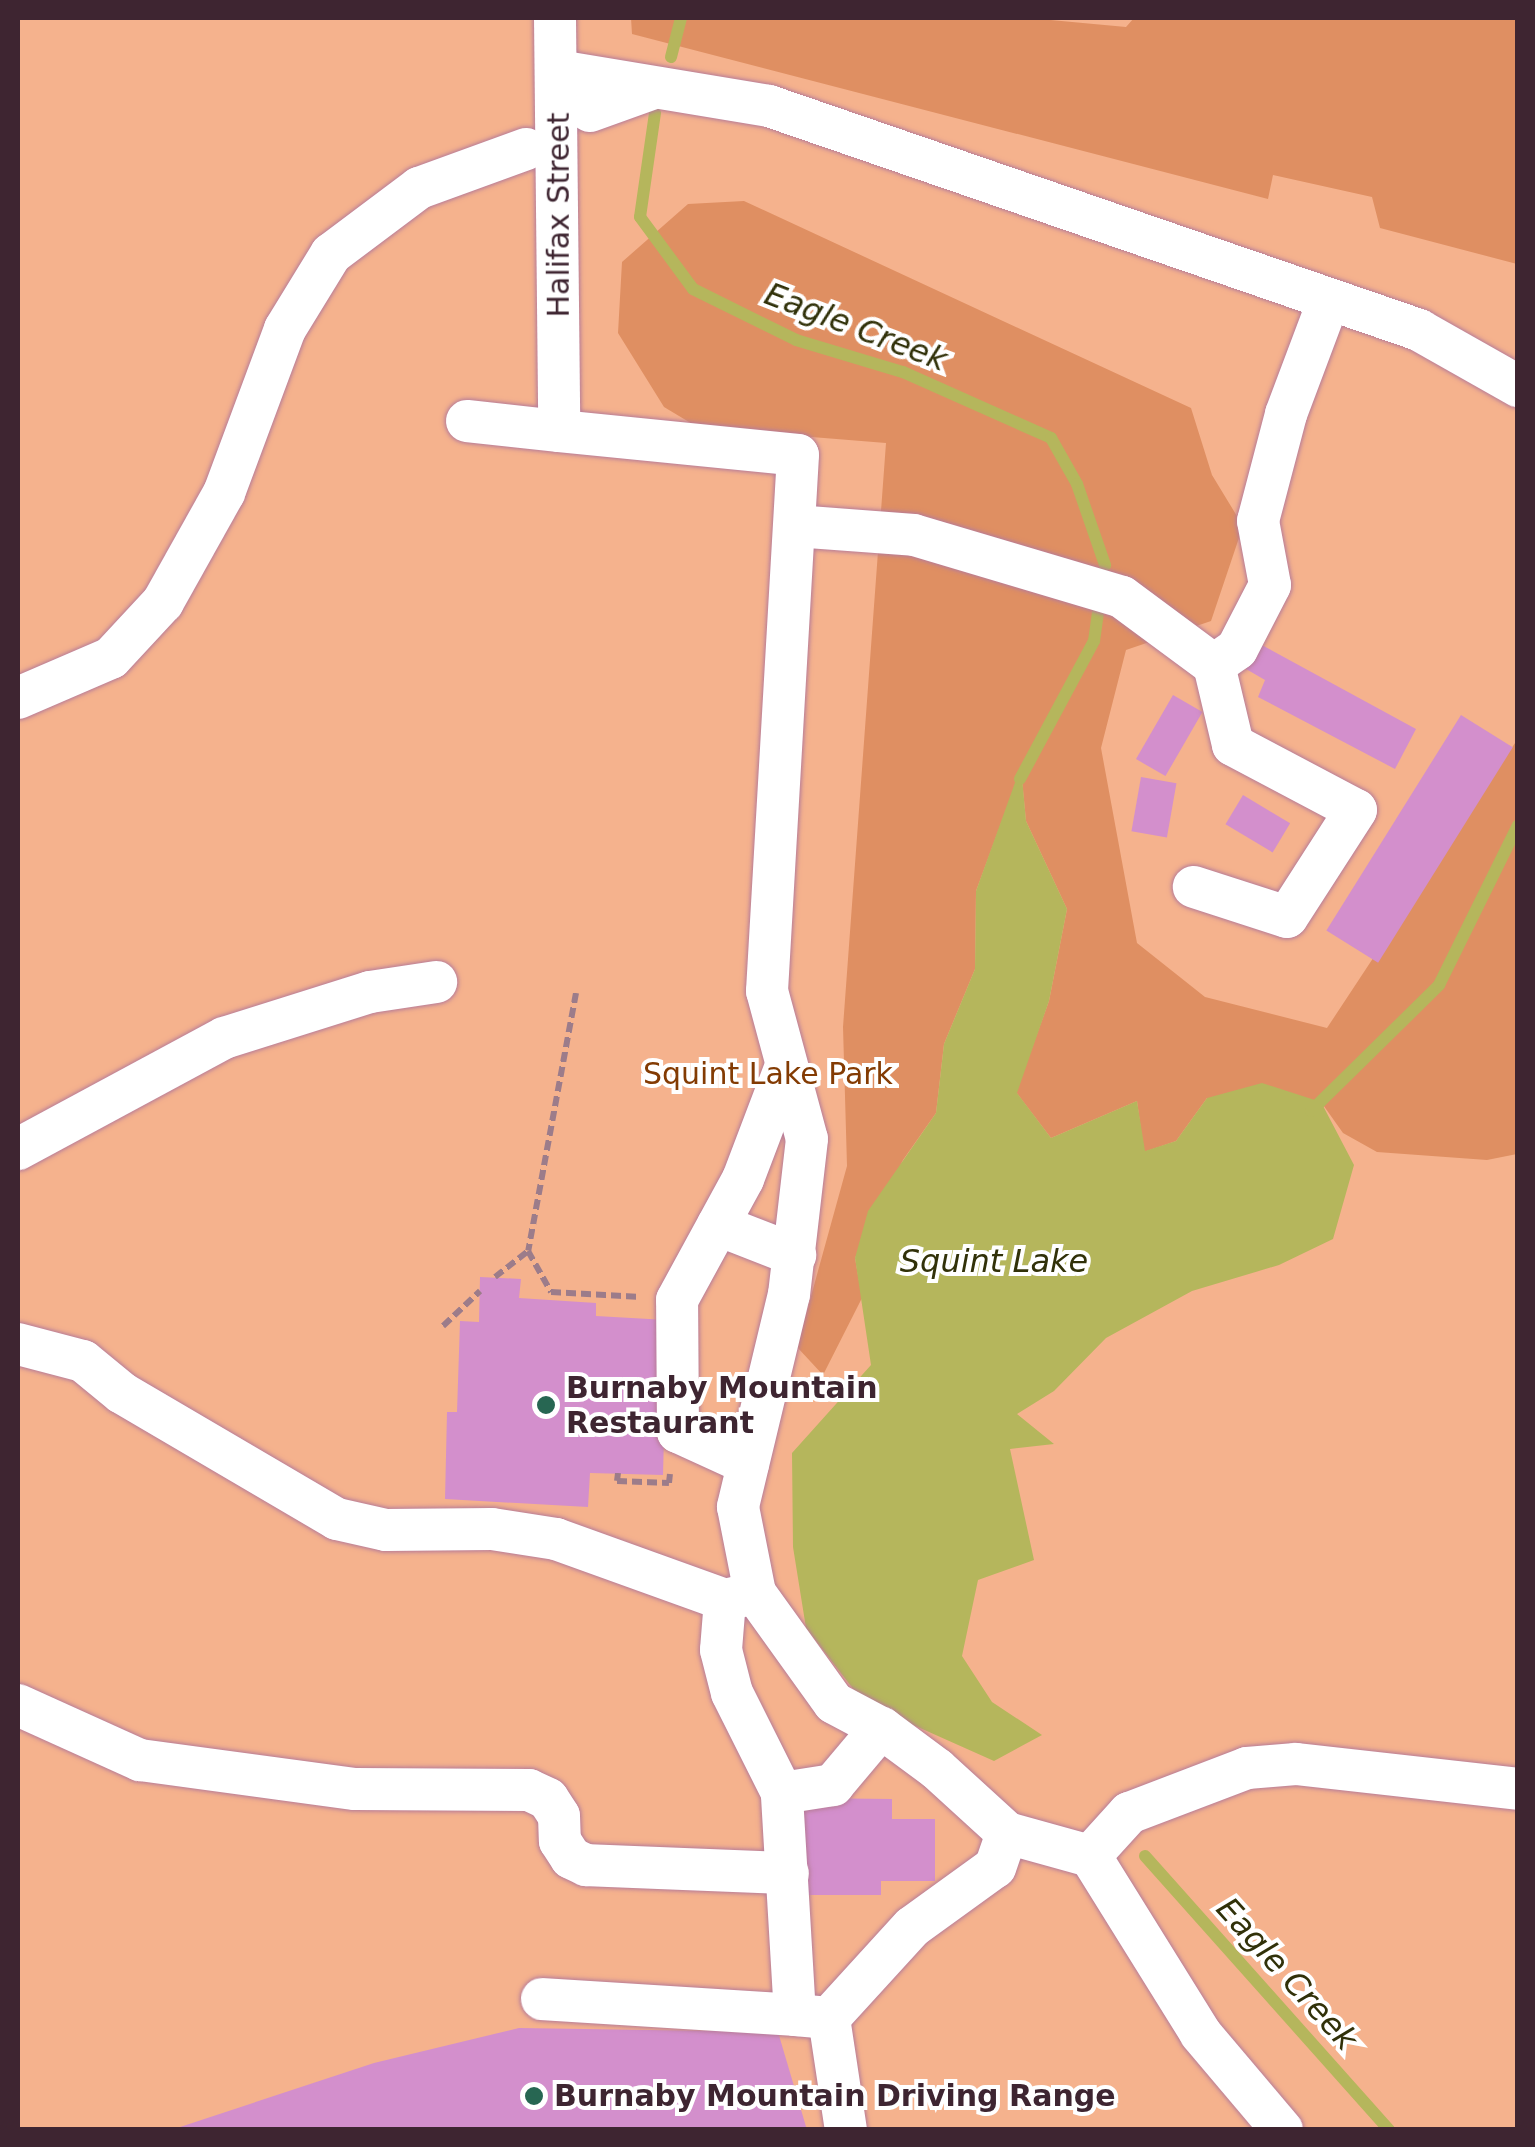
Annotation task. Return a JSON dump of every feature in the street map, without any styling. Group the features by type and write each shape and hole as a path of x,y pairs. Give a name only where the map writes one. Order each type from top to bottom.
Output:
{"street":[{"name":"Halifax Street","path":"556,18 560,422"},
{"path":"558,71 646,91 769,106 1328,302 1420,330 1518,386"},
{"path":"590,111 646,91"},
{"path":"18,698 111,658 163,602 224,493 285,329 331,254 419,188 526,149"},
{"path":"1214,666 1237,648 1270,585 1258,522 1286,414 1328,302"},
{"path":"467,421 560,422 798,455 767,991 784,1071 807,1139 795,1255 738,1508 740,1596 722,1650 732,1693 782,1793 788,1874 812,2017 846,2130"},
{"path":"794,526 914,535 1122,597 1214,666 1232,745 1356,810 1287,918 1194,887"},
{"path":"18,1150 224,1038 370,992 436,982"},
{"path":"748,1464 678,1432 677,1300 744,1179 784,1071"},
{"path":"718,1225 795,1255"},
{"path":"18,1344 83,1361 122,1393 337,1519 386,1530 492,1529 556,1539 740,1596 834,1704 881,1728 1007,1834 1092,1854 1201,2034 1282,2130"},
{"path":"18,1705 140,1760 355,1788 529,1790 548,1800 560,1816 560,1840 571,1858 586,1865 788,1874"},
{"path":"782,1793 833,1785 881,1728"},
{"path":"1092,1854 1130,1813 1247,1768 1296,1764 1518,1790"},
{"path":"542,1999 812,2017 912,1927 995,1867 1007,1834"}],"path":[{"path":"576,993 528,1251 551,1292 677,1300"},
{"path":"496,1277 528,1251"},
{"path":"443,1326 480,1290"}],"green space":[{"name":"Squint Lake Park","path":"18,18 1517,18 1517,2129 18,2129"}],"shaded area":[{"path":"631,18 1029,18 1126,27 1134,18 1517,18 1517,264 1380,228 1372,197 1273,175 1268,199 632,34"},
{"path":"744,201 1191,408 1212,475 1243,526 1211,621 1126,650 1101,748 1137,943 1205,997 1327,1028 1517,740 1517,1154 1487,1160 1377,1152 1343,1133 1321,1102 1207,1098 1176,1141 1144,1152 1137,1101 1051,1138 1016,1092 1049,1001 1067,909 1026,821 1021,769 976,891 975,969 944,1044 936,1113 903,1160 855,1258 862,1298 823,1375 797,1347 847,1166 843,1027 886,443 699,428 664,407 618,333 622,262 688,204"}],"water":[{"name":"Squint Lake","path":"1021,766 1026,821 1067,909 1049,1001 1017,1093 1051,1138 1137,1101 1145,1151 1176,1141 1207,1098 1262,1083 1321,1102 1354,1165 1333,1239 1279,1265 1192,1291 1106,1338 1054,1391 1017,1414 1054,1444 1010,1449 1034,1560 978,1580 962,1656 992,1702 1042,1735 994,1761 864,1703 806,1628 793,1547 792,1453 871,1365 855,1258 868,1211 936,1113 944,1044 975,969 976,891"}],"building":[{"path":"1260,644 1416,729 1395,769 1258,697 1265,680 1246,669"},
{"path":"1173,695 1202,712 1165,776 1136,759"},
{"path":"1461,715 1513,747 1378,963 1326,930"},
{"path":"1141,777 1176,783 1167,837 1131,831"},
{"path":"1243,795 1290,823 1273,852 1225,824"},
{"path":"480,1277 521,1279 519,1298 596,1303 596,1316 667,1320 663,1475 590,1473 588,1507 445,1499 447,1412 457,1412 460,1321 479,1322"},
{"path":"800,1798 892,1799 892,1819 935,1819 935,1881 881,1881 881,1895 800,1895"},
{"name":"Burnaby Mountain Driving Range","path":"519,2028 778,2032 807,2130 171,2130 374,2063"}],"waterway":[{"name":"Eagle Creek","path":"671,57 681,18"},
{"name":"Eagle Creek","path":"655,113 640,217 693,289 796,340 903,372 1051,438 1077,484 1105,565"},
{"name":"Eagle Creek","path":"1020,779 1094,641 1099,607"},
{"path":"1311,1111 1439,985 1518,825"},
{"name":"Eagle Creek","path":"1145,1856 1389,2130"}],"place":[{"name":"Burnaby Mountain Restaurant","path":"546,1405"},
{"name":"Burnaby Mountain Driving Range","path":"534,2096"}]}
